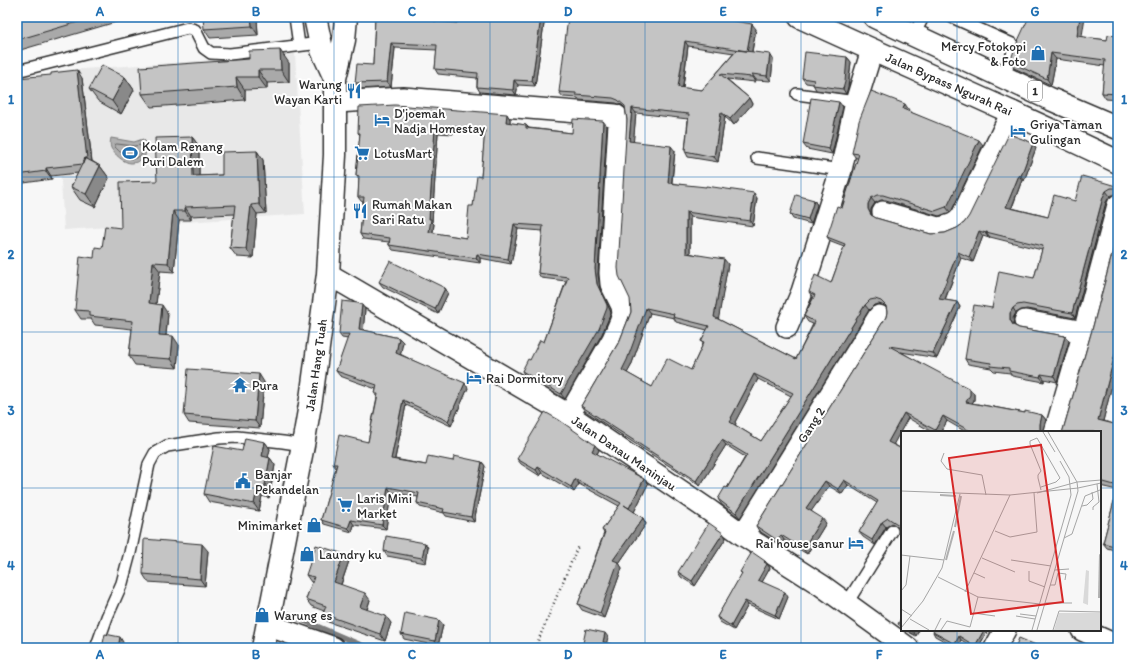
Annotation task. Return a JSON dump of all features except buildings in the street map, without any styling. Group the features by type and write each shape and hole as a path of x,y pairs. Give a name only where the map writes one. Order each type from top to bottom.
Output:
{"main road":[{"name":"Jalan Hang Tuah","path":"316,17 310,44 322,50 335,78"},
{"name":"Jalan Hang Tuah","path":"263,648 311,399 328,274 336,102 335,78 344,40 346,17"},
{"name":"Jalan Bypass Ngurah Rai","path":"800,17 1067,137 1118,162"},
{"name":"1","path":"875,17 909,24 953,54 1048,98 1118,128"},
{"path":"938,80 953,54"},
{"path":"268,625 333,648"}],"street":[{"path":"787,327 802,292 841,170 856,102 872,50"},
{"path":"336,102 403,98 615,116 618,118 619,124 610,273 611,284 622,306 623,314 617,332 569,415"},
{"path":"883,212 938,228 945,227 958,221 962,216 1012,112"},
{"path":"1055,431 1118,205"},
{"name":"Jalan Danau Maninjau","path":"328,274 569,415 710,510 743,535 821,585 908,648"},
{"name":"Gang 2","path":"743,535 879,316"},
{"path":"1025,321 1084,332"},
{"path":"995,648 1004,631"},
{"path":"1084,631 1118,646"}],"lane":[{"path":"17,71 188,28 195,30 204,48 211,53 230,54 310,44 295,17"},
{"path":"952,17 1012,44 1014,47 1013,51 1008,67 1003,76"},
{"path":"797,94 856,102"},
{"path":"757,158 841,170"},
{"path":"96,648 107,617 122,583 149,464 155,454 167,446 219,438 237,437 303,445"},
{"path":"847,603 892,531"}],"path":[{"path":"535,648 578,546"}],"shaded area":[{"path":"295,54 305,214 64,230 54,71"}],"water":[{"name":"Kolam Renang Puri Dalem","path":"111,138 134,142 143,139 147,143 145,156 135,162 125,162 112,150 110,145"}],"waterway":[{"path":"285,618 286,613 368,648"}],"place":[{"name":"Mercy Fotokopi & Foto","path":"1038,53"},
{"name":"Warung Wayan Karti","path":"354,91"},
{"name":"D'joemah Nadja Homestay","path":"382,120"},
{"name":"Griya Taman Gulingan","path":"1018,131"},
{"name":"Kolam Renang Puri Dalem","path":"130,153"},
{"name":"LotusMart","path":"362,153"},
{"name":"Rumah Makan Sari Ratu","path":"360,211"},
{"name":"Rai Dormitory","path":"474,378"},
{"name":"Pura","path":"240,385"},
{"name":"Banjar Pekandelan","path":"243,481"},
{"name":"Laris Mini Market","path":"345,505"},
{"name":"Minimarket","path":"314,525"},
{"name":"Rai house sanur","path":"856,543"},
{"name":"Laundry ku","path":"307,554"},
{"name":"Warung es","path":"262,615"}]}
